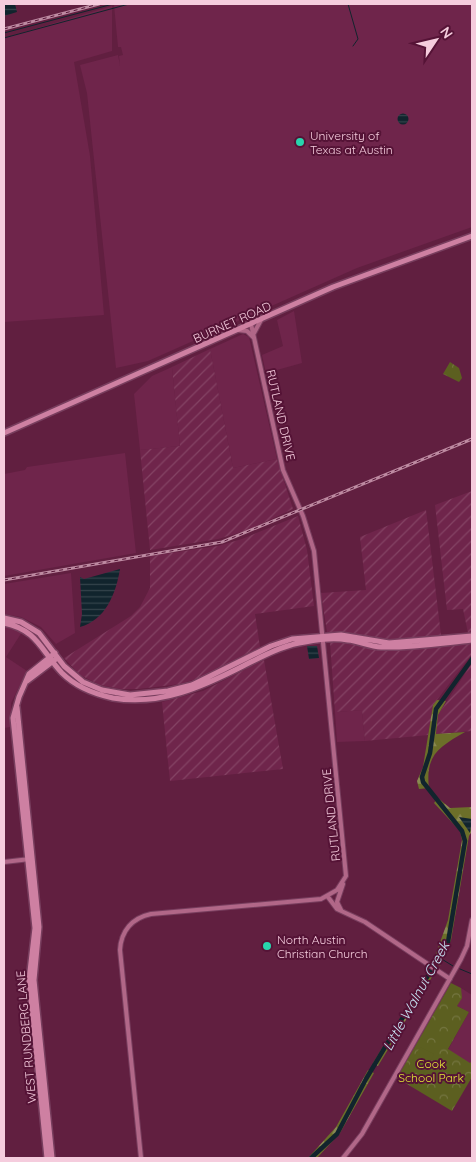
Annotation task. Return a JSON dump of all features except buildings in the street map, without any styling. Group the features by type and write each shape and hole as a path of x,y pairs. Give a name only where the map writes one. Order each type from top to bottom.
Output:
{"main road":[{"name":"BURNET ROAD","path":"4,433 333,287 472,236"},
{"path":"6,621 31,634 83,682 117,696 189,689 292,639 348,635 378,644 472,640"},
{"path":"412,643 472,636"},
{"path":"26,681 54,657"},
{"name":"WEST RUNDBERG LANE","path":"52,1158 34,980 39,935 16,731 17,706 29,674 54,657"},
{"name":"WEST RUNDBERG LANE","path":"36,921 29,980 47,1158"}],"street":[{"path":"254,338 255,329 262,320"},
{"name":"RUTLAND DRIVE","path":"251,324 282,466 303,516 314,551 346,857 346,876 337,902 342,911"},
{"path":"238,330 247,331 254,338"},
{"path":"4,862 30,859"},
{"path":"141,1158 120,950 127,928 138,918 151,914 328,897 343,883"},
{"path":"328,897 334,907 365,922 450,979"},
{"path":"343,1158 362,1134 450,979 464,952 472,920"}],"shaded area":[{"name":"University of Texas at Austin","path":"472,4 472,227 357,268 148,361 116,368 87,93 80,65 118,55 120,66 119,56 123,55 121,47 118,47 114,5"},
{"path":"112,6 112,51 74,62 90,156 104,315 4,322 4,38"},
{"path":"294,311 302,363 266,373 262,355 283,346 277,320"},
{"path":"243,334 249,337 277,459 233,468 210,349"},
{"path":"210,349 233,468 277,459 293,509 248,530 218,539 150,550 140,450 180,446 172,367"},
{"path":"172,367 180,446 140,450 134,394 152,376"},
{"path":"125,453 136,553 4,576 4,474 25,470 27,467"},
{"path":"472,491 472,632 468,633 463,609 447,610 435,505"},
{"path":"426,510 441,635 385,640 346,632 327,632 321,593 366,590 360,537"},
{"path":"298,516 307,550 314,606 255,614 260,647 199,678 180,684 138,689 121,689 100,685 80,675 64,658 131,616 140,607 150,588 150,556 218,546 242,539"},
{"path":"71,573 75,633 56,644 41,627 21,617 4,614 4,584"},
{"path":"4,626 22,632 6,657 27,671 11,703 11,727 4,728"},
{"path":"330,642 345,642 376,650 395,650 472,642 472,654 433,705 428,735 365,741 362,710 335,712"},
{"path":"264,660 283,769 170,781 162,702 203,691"},
{"path":"472,663 472,731 436,734 438,715"},
{"path":"362,710 365,741 337,742 335,712"},
{"path":"461,988 472,995 472,1065 448,1050 469,1012 457,1006 461,998"}],"green space":[{"path":"450,362 459,368 462,378 459,382 443,374"},
{"path":"437,700 446,701 438,715 436,734 465,732 448,742 436,753 429,767 429,788 419,789 417,781 423,767 433,705"},
{"path":"438,798 450,808 472,807 472,831 469,836 451,940 440,966 433,962 448,920 462,840 460,831 434,803"},
{"path":"430,969 435,972 378,1066 373,1063"},
{"name":"Cook School Park","path":"451,983 461,988 462,998 457,1006 469,1012 448,1049 470,1063 472,1061 472,1077 452,1111 397,1078"},
{"path":"420,1047 434,1054 422,1076 408,1068"},
{"path":"368,1070 374,1073 340,1133 317,1158 308,1158 336,1127"}],"water":[{"path":"4,4 15,4 17,12 4,16"},
{"path":"403,113 409,119 403,125 397,119"},
{"path":"120,569 116,587 103,612 97,618 80,627 82,614 80,577 84,579"},
{"path":"307,646 317,646 319,658 309,659"},
{"path":"459,817 472,819 470,833"}],"waterway":[{"path":"4,33 113,4"},
{"path":"4,38 129,4"},
{"path":"348,4 358,39 353,46"},
{"name":"Little Walnut Creek","path":"311,1158 337,1134 366,1079 448,942 465,841 462,831 423,782 422,777 430,753 436,709 472,659"},
{"path":"440,958 453,966"},
{"path":"460,969 472,974"}],"railway":[{"path":"4,29 99,4"},
{"path":"4,580 222,542 472,439"}],"place":[{"name":"University of Texas at Austin","path":"300,142"},
{"name":"North Austin Christian Church","path":"267,946"}]}
